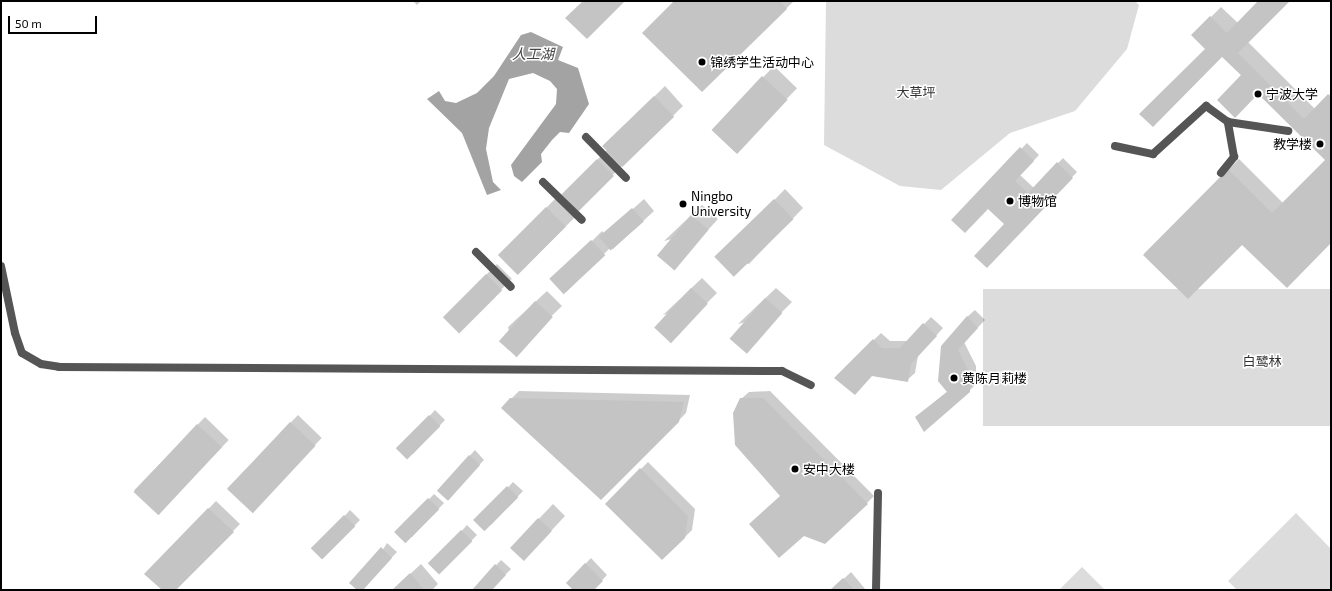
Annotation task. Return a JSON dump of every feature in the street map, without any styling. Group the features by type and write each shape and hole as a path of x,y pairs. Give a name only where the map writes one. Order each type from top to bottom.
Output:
{"street":[{"path":"1115,146 1153,154 1206,106 1228,122 1288,131"},
{"path":"1220,173 1234,157 1228,122"},
{"path":"586,137 626,178"},
{"path":"543,182 582,220"},
{"path":"476,252 512,287"},
{"path":"1,266 15,333 22,353 41,364 59,367 782,371 811,385"},
{"path":"876,590 878,493"}],"green space":[{"name":"大草坪","path":"826,1 1135,1 1139,5 1127,49 1075,111 1010,133 941,190 900,186 824,145"},
{"name":"白鹭林","path":"983,289 1331,289 1331,426 983,426"},
{"path":"1296,513 1331,549 1331,590 1237,590 1228,581"},
{"path":"1082,567 1105,590 1059,590"}],"water":[{"name":"人工湖","path":"531,32 563,47 558,60 578,68 589,104 569,133 560,132 552,140 541,154 542,162 522,182 514,176 511,165 556,104 557,89 550,81 533,73 509,79 489,128 486,149 493,182 501,190 487,195 462,133 427,99 439,91 445,101 456,103 477,93 494,76 521,35"}],"building":[{"path":"583,1 625,1 587,39 565,18"},
{"name":"锦绣学生活动中心","path":"674,1 780,1 787,9 702,92 642,33"},
{"name":"教学楼","path":"1258,1 1290,1 1238,53 1304,119 1328,94 1331,97 1331,243 1287,288 1242,245 1188,299 1143,255 1228,169 1272,213 1325,160 1258,94 1235,118 1217,100 1241,75 1222,57 1153,127 1139,114 1205,49 1191,35 1210,16 1227,33"},
{"path":"762,76 788,100 737,154 712,130"},
{"path":"654,96 674,117 622,167 602,146"},
{"name":"博物馆","path":"1020,147 1034,161 1015,181 1028,193 1057,162 1073,178 987,268 974,256 1004,224 988,209 965,233 951,220"},
{"path":"597,159 614,176 579,211 562,194"},
{"path":"774,199 793,219 734,277 714,257"},
{"path":"546,207 566,227 518,275 498,255"},
{"path":"632,208 644,222 611,250 599,237"},
{"path":"691,215 709,230 675,270 657,256"},
{"path":"591,240 605,255 564,294 549,279"},
{"path":"486,274 502,290 459,333 443,317"},
{"path":"691,288 708,304 671,343 654,327"},
{"path":"765,298 782,313 747,354 730,339"},
{"path":"535,301 553,317 517,357 499,341"},
{"name":"黄陈月莉楼","path":"967,316 978,328 958,350 970,374 970,392 924,432 915,417 947,392 938,381 941,346"},
{"path":"923,323 937,336 911,364 908,382 872,376 855,395 834,378 873,339 882,348 900,348"},
{"path":"510,398 684,402 679,422 601,500 501,408"},
{"name":"安中大楼","path":"740,398 763,398 868,504 825,544 804,536 779,558 749,524 780,496 735,445 733,413"},
{"path":"429,415 440,426 407,460 396,448"},
{"path":"290,422 316,446 253,513 227,489"},
{"path":"197,424 222,447 158,515 134,492"},
{"path":"469,455 480,465 448,501 437,491"},
{"path":"640,468 688,516 685,538 662,560 605,504"},
{"path":"507,486 518,497 484,531 473,520"},
{"path":"428,498 439,509 405,543 394,532"},
{"path":"208,508 234,532 176,590 162,590 144,574"},
{"path":"344,515 355,526 322,560 311,548"},
{"path":"538,518 552,531 524,561 510,548"},
{"path":"461,530 472,541 439,575 428,563"},
{"path":"381,547 392,558 363,590 357,590 349,583"},
{"path":"585,563 603,581 594,590 573,590 566,583"},
{"path":"495,564 506,575 492,590 472,590"},
{"path":"410,573 424,590 392,590"},
{"path":"843,578 854,590 830,590"}],"place":[{"name":"锦绣学生活动中心","path":"702,62"},
{"name":"宁波大学","path":"1258,94"},
{"name":"教学楼","path":"1320,144"},
{"name":"博物馆","path":"1010,201"},
{"name":"Ningbo University","path":"683,204"},
{"name":"黄陈月莉楼","path":"954,378"},
{"name":"安中大楼","path":"795,469"}]}
